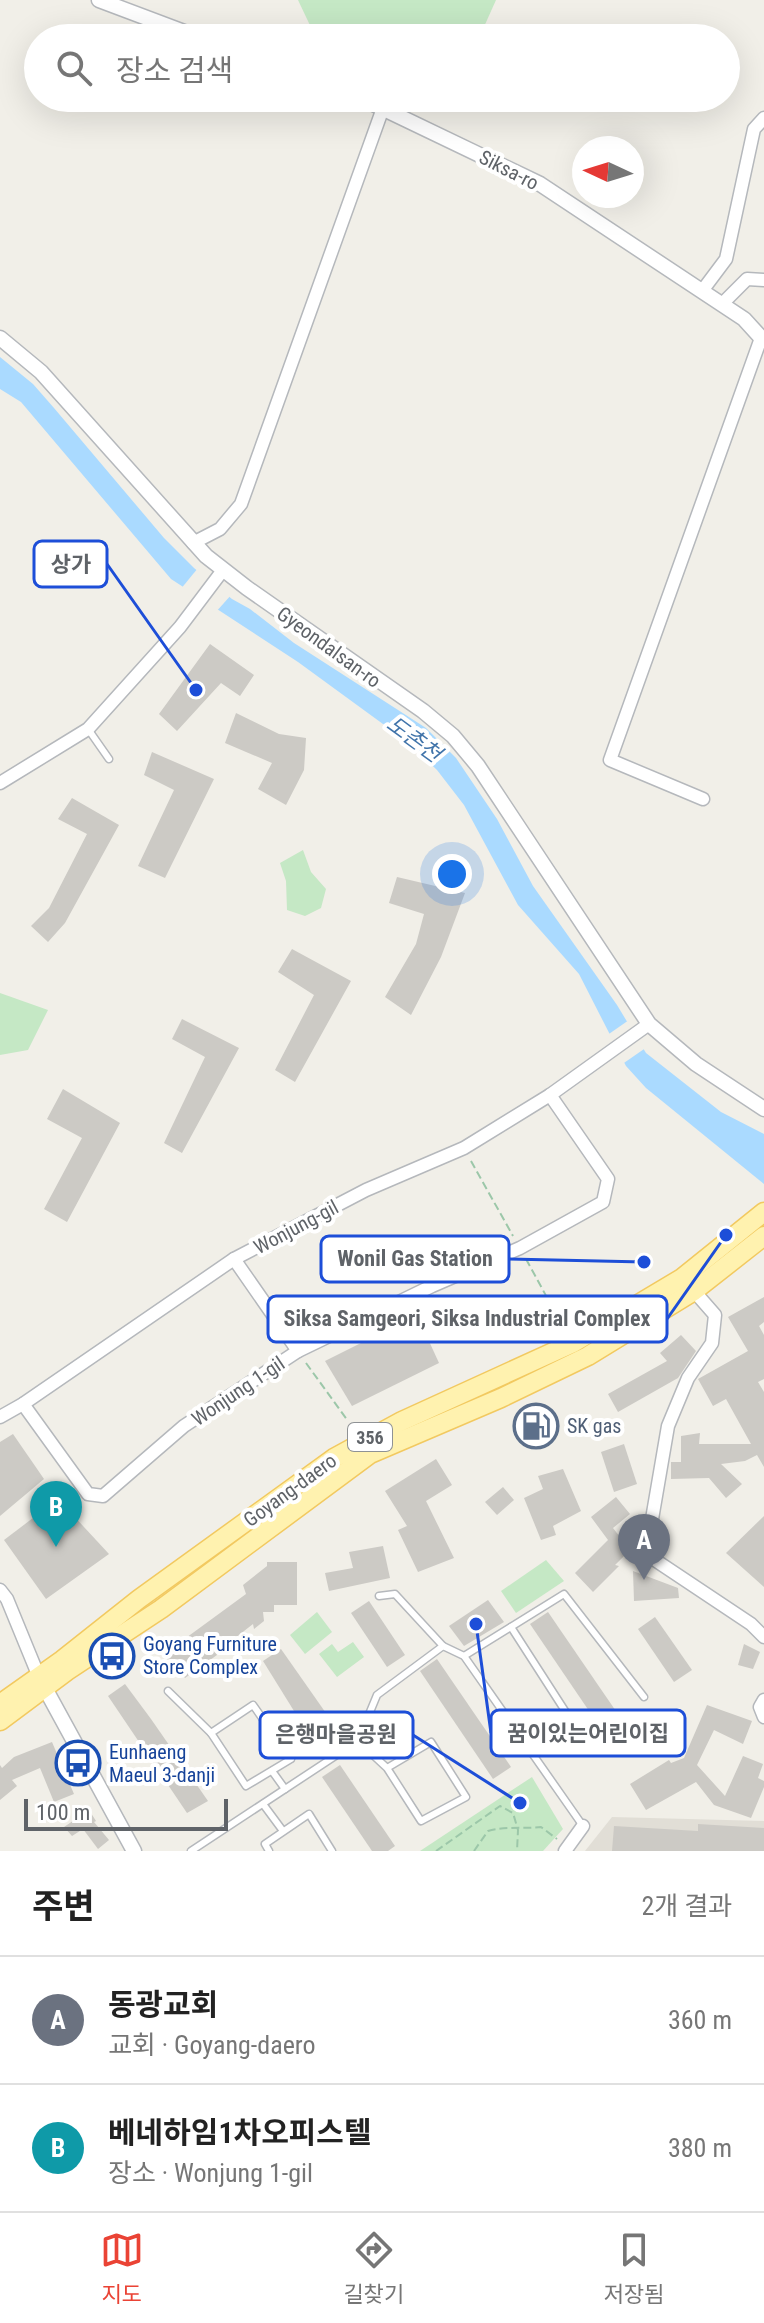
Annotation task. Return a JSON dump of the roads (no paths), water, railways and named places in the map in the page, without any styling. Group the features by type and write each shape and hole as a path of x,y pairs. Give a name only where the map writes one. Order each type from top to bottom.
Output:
{"main road":[{"name":"Goyang-daero","path":"0,1721 139,1599 334,1458 402,1421 573,1343 682,1278 764,1212"},
{"name":"Goyang-daero","path":"0,1704 161,1609 370,1454 501,1398 588,1356 694,1291 764,1236"}],"street":[{"path":"99,0 163,24"},
{"path":"193,543 220,529 241,504 382,112"},
{"name":"Siksa-ro","path":"391,112 540,184 744,319 763,339"},
{"path":"702,291 726,259 754,129 764,118"},
{"path":"722,304 747,279 764,280"},
{"name":"Gyeondalsan-ro","path":"0,338 41,372 220,574 423,711 467,751 645,1028 764,1109"},
{"path":"703,799 610,760 763,339"},
{"path":"0,783 88,729 192,611 220,574"},
{"name":"Wonjung-gil","path":"0,1417 234,1259 366,1190 464,1148 550,1095 645,1028"},
{"name":"Wonjung 1-gil","path":"23,1404 88,1494 103,1496 184,1426 432,1286 520,1248 603,1202 608,1179 550,1095"},
{"path":"234,1259 302,1357"},
{"path":"694,1291 715,1315 712,1343 688,1378 668,1426 646,1554 751,1624 764,1637"},
{"path":"0,1590 7,1599 42,1682 134,1851"},
{"path":"764,1700 760,1707 764,1717"},
{"path":"562,1846 583,1826"}],"lane":[{"path":"88,729 109,759"},
{"path":"379,1596 395,1594 443,1646 464,1656 583,1826"},
{"path":"464,1656 564,1594 644,1697"},
{"path":"511,1627 578,1731"},
{"path":"191,1851 358,1741 377,1695 443,1646"},
{"path":"168,1691 211,1733 246,1786 291,1759 253,1705 211,1733"},
{"path":"358,1741 387,1768 421,1821 466,1797 431,1742 387,1768"},
{"path":"272,1771 285,1789"},
{"path":"263,1804 283,1831"},
{"path":"269,1851 265,1844 309,1814 332,1851"}],"water":[{"name":"도촌천","path":"0,357 33,384 164,538 194,568 294,643 426,728 456,758 497,819 533,886 617,1005 646,1053 721,1112 764,1134 764,1184 646,1088 626,1066 579,974 518,905 464,805 437,770 409,743 298,662 171,579 21,402 0,389"}],"place":[{"name":"상가","path":"196,690"},
{"name":"Siksa Samgeori, Siksa Industrial Complex","path":"726,1235"},
{"name":"Wonil Gas Station","path":"644,1262"},
{"name":"SK gas","path":"536,1426"},
{"name":"베네하임1차오피스텔","path":"56,1547"},
{"name":"동광교회","path":"644,1580"},
{"name":"꿈이있는어린이집","path":"476,1624"},
{"name":"Goyang Furniture Store Complex","path":"112,1656"},
{"name":"Eunhaeng Maeul 3-danji","path":"78,1763"},
{"name":"은행마을공원","path":"520,1803"}]}
